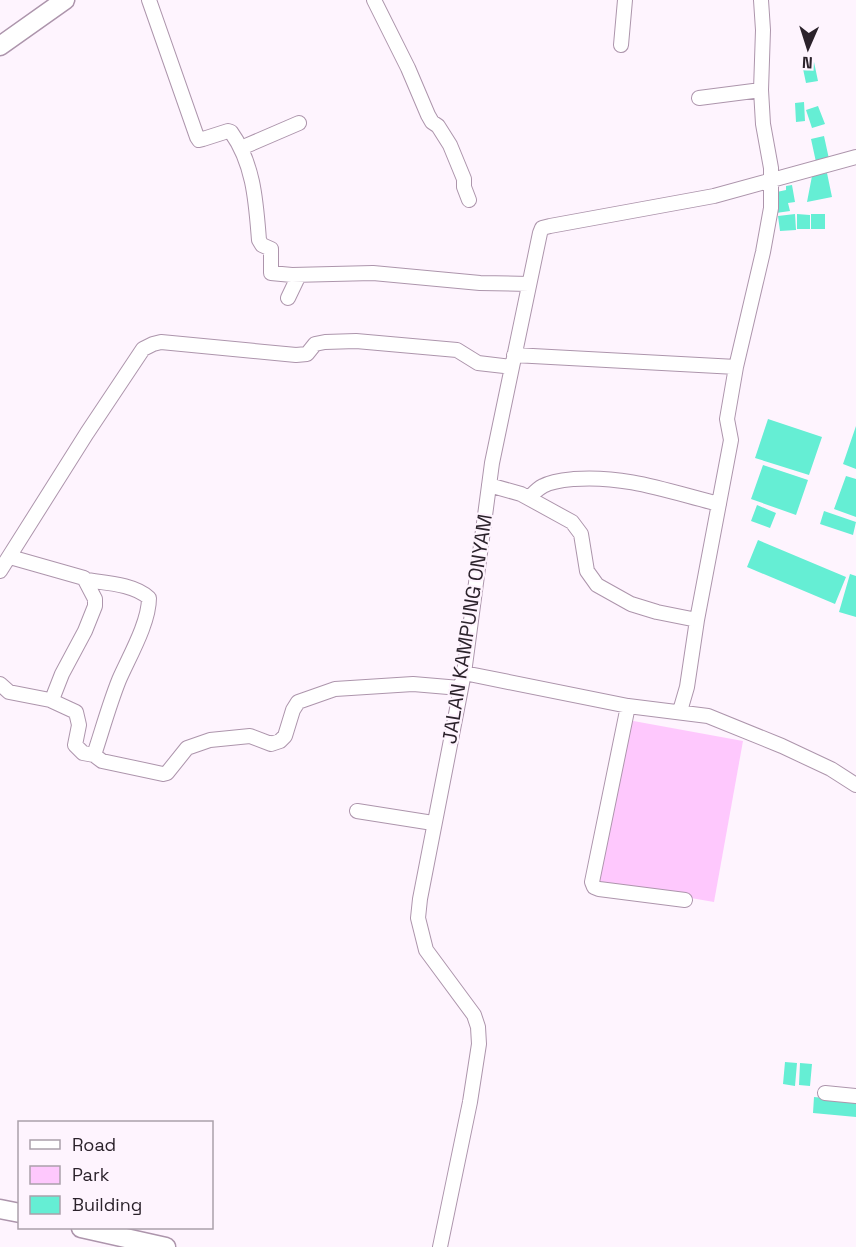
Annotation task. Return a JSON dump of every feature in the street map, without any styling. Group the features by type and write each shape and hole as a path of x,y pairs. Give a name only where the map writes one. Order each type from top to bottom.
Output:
{"street":[{"path":"0,46 65,0"},
{"path":"148,0 197,137 200,140 228,131 241,148 255,189 259,240 271,249 270,272 300,275 373,273 480,283 529,284"},
{"path":"374,0 408,68 428,115 450,145 464,179 464,187 469,200"},
{"path":"621,45 625,0"},
{"path":"680,711 687,687 697,620 731,440 727,419 736,367 771,208 772,180 760,90 763,30 761,0"},
{"path":"699,98 760,90"},
{"path":"241,148 298,123"},
{"path":"772,180 856,157"},
{"name":"JALAN KAMPUNG ONYAM","path":"440,1247 470,1102 479,1044 478,1027 474,1015 426,950 418,918 433,823 464,673 489,485 542,228 714,196 772,180"},
{"path":"288,298 300,275"},
{"path":"0,571 142,349 153,344 162,342 296,356 307,354 315,344 356,341 457,350 478,363 513,361 736,367"},
{"path":"529,498 548,483 612,478 719,504"},
{"path":"489,485 521,494 572,522 581,534 587,571 597,585 631,604 697,620"},
{"path":"10,557 86,580 121,586 144,593 149,598 141,628 118,682 94,755"},
{"path":"50,700 95,606 95,599 86,580"},
{"path":"464,673 628,706 708,716 831,769 856,785"},
{"path":"0,684 9,692 50,700 76,712 79,725 75,745 83,753 94,755 102,761 164,774 187,748 210,740 250,736 271,744 280,741 285,736 293,710 298,702 335,689 413,684 460,688"},
{"path":"628,706 592,882 598,889 685,900"},
{"path":"357,811 433,823"},
{"path":"825,1093 856,1096"},
{"path":"0,1209 18,1213"},
{"path":"90,1229 166,1247"}],"green space":[{"path":"628,720 743,741 714,902 598,882"}],"building":[{"path":"814,62 818,81 806,83 802,64"},
{"path":"804,102 805,121 796,122 795,103"},
{"path":"818,106 825,124 812,128 806,110"},
{"path":"824,136 829,159 816,162 811,139"},
{"path":"827,173 832,197 807,202 812,176"},
{"path":"792,185 795,202 788,203 790,211 776,213 772,193 786,190 786,186"},
{"path":"795,214 796,230 780,231 778,216"},
{"path":"797,214 810,215 810,229 797,229"},
{"path":"811,214 825,214 825,229 811,229"},
{"path":"768,419 822,437 809,475 755,458"},
{"path":"856,426 856,469 843,464"},
{"path":"763,465 808,480 796,515 751,499"},
{"path":"846,476 856,479 856,517 834,509"},
{"path":"757,505 776,513 770,528 751,521"},
{"path":"824,511 856,522 853,535 820,524"},
{"path":"758,540 846,577 835,604 747,567"},
{"path":"850,574 856,576 856,617 839,612"},
{"path":"785,1062 797,1063 795,1086 783,1084"},
{"path":"800,1063 812,1064 810,1086 799,1085"},
{"path":"814,1097 856,1101 856,1117 813,1113"}]}
